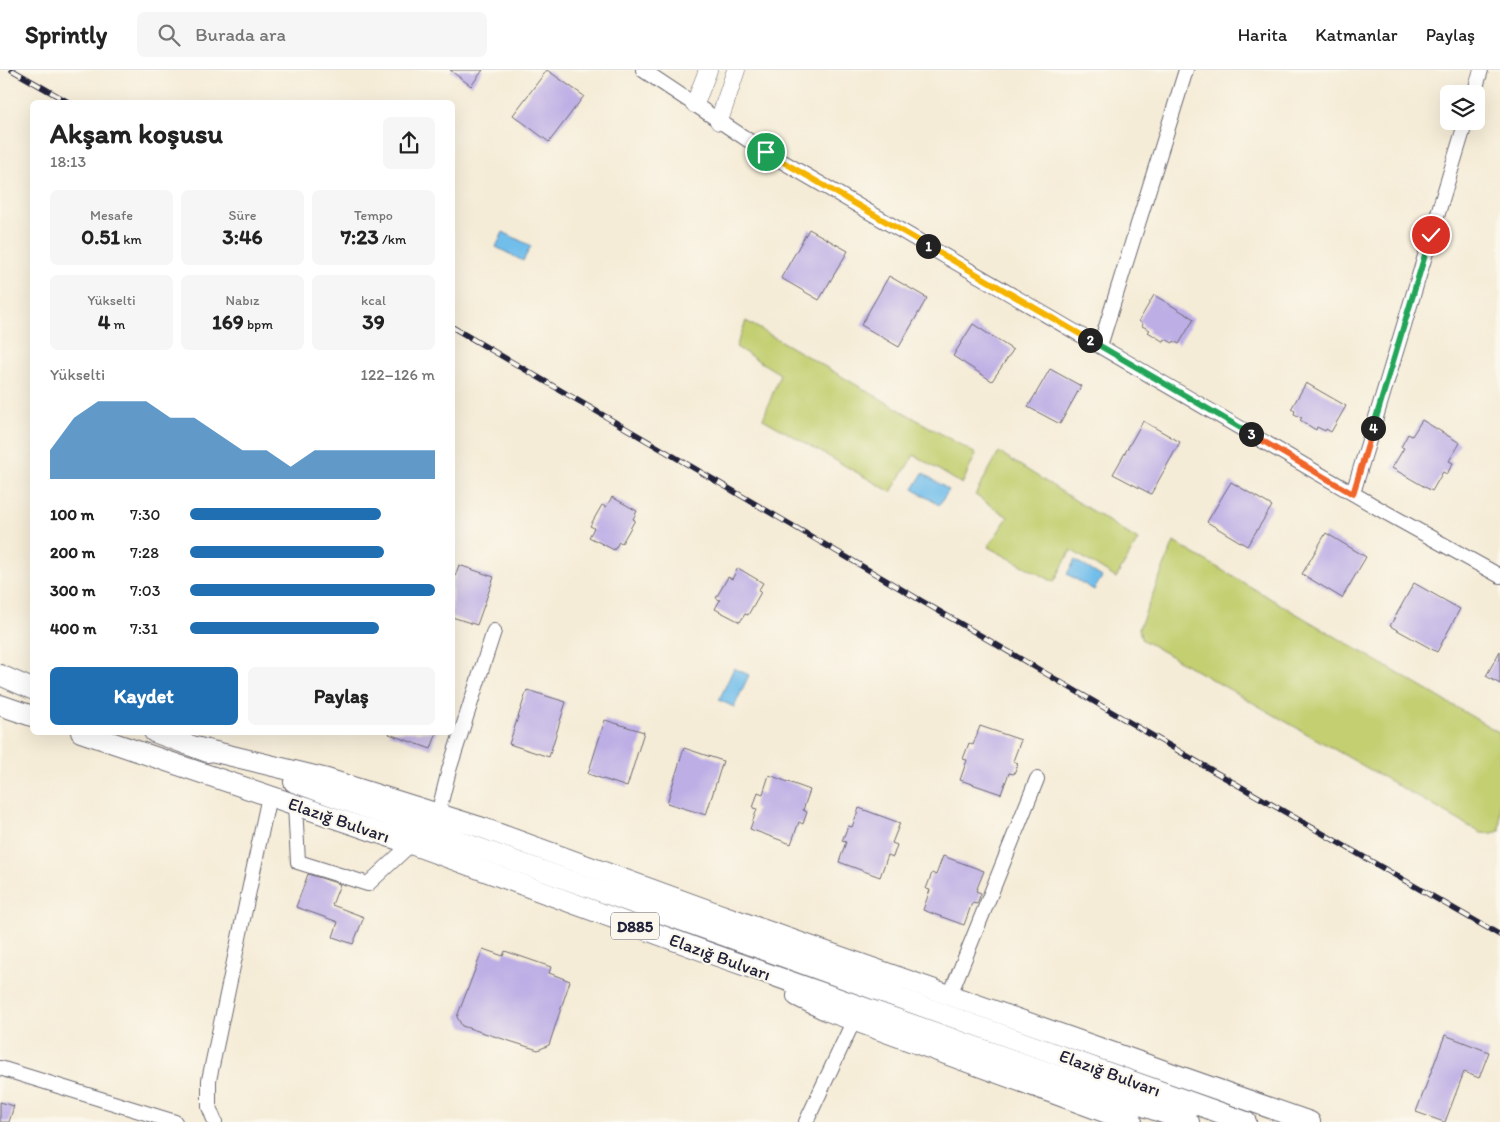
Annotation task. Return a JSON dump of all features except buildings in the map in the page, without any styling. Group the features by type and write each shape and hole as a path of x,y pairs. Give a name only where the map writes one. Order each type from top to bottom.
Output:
{"highway":[{"path":"0,676 30,688"},
{"path":"0,705 30,715"},
{"name":"Elazığ Bulvarı","path":"90,735 410,844 712,954 1189,1122"},
{"name":"Elazığ Bulvarı","path":"162,735 1246,1122"},
{"path":"195,747 327,779 483,828 726,916 1310,1122"},
{"path":"712,954 828,1011 1132,1122"}],"main road":[{"path":"695,104 708,70"},
{"path":"719,121 736,70"}],"street":[{"path":"643,70 766,152 1353,494 1500,576"},
{"path":"1100,346 1186,70"},
{"path":"1477,85 1481,70"},
{"path":"1353,494 1463,130"},
{"path":"438,814 449,770 494,631"},
{"path":"950,995 1037,779"},
{"path":"215,1122 209,1107 209,1080 269,796"},
{"path":"295,805 298,862 368,884 410,844"},
{"path":"806,1122 854,1020"},
{"path":"0,1068 175,1122"}],"green space":[{"path":"746,321 976,454 962,484 914,455 891,492 763,419 780,374 736,347"},
{"path":"999,452 1138,540 1116,578 1071,550 1054,582 988,547 1008,517 975,495"},
{"path":"1174,542 1500,733 1500,830 1493,834 1481,833 1141,639 1139,628"}],"water":[{"path":"503,232 531,246 523,261 496,247"},
{"path":"923,473 949,490 939,505 913,489"},
{"path":"1075,560 1102,577 1094,590 1067,574"},
{"path":"734,668 749,675 734,707 719,700"}],"railway":[{"path":"12,70 64,100"},
{"path":"455,329 1201,764 1500,935"}],"route":[{"path":"766,152 1353,494 1431,235"}]}
